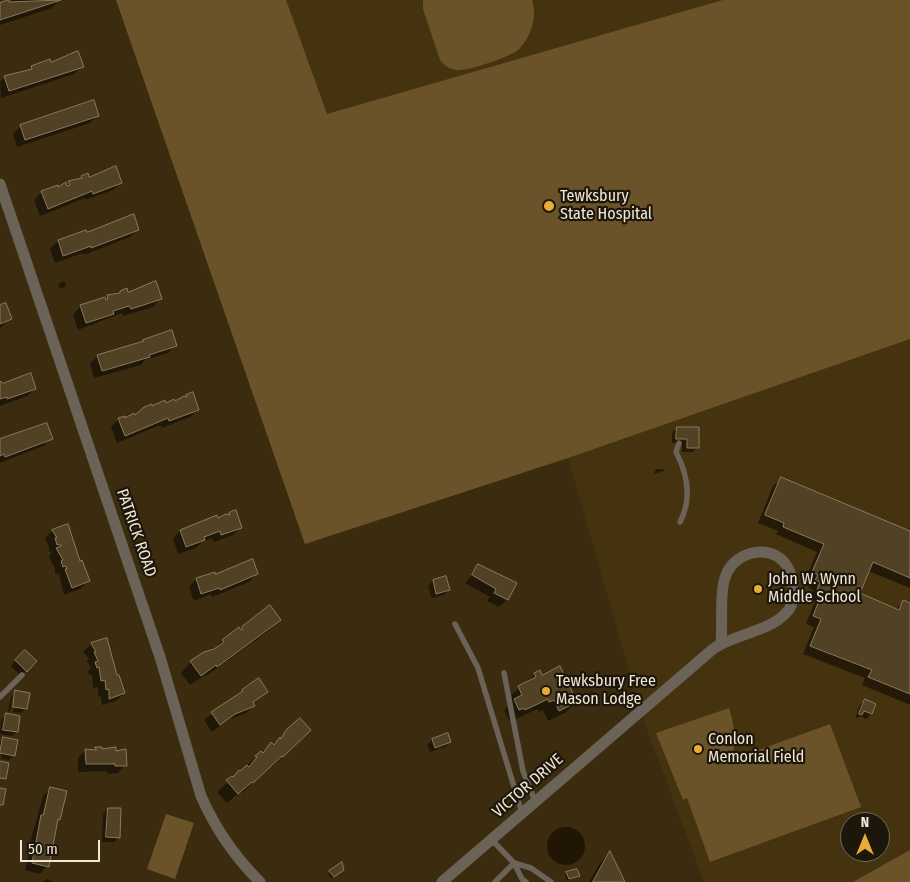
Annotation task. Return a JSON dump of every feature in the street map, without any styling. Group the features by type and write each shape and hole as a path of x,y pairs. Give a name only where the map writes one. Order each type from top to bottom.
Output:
{"street":[{"name":"PATRICK ROAD","path":"0,184 160,657 201,796 209,814 230,847 260,882"},
{"name":"VICTOR DRIVE","path":"442,882 636,714 722,643 771,623 785,615 792,604 793,594 789,569 779,558 768,552 750,552 734,561 726,574 721,595 724,614 722,643"}],"lane":[{"path":"679,443 676,452 682,464 688,492 686,512 680,522"},
{"path":"455,624 478,668 522,813"},
{"path":"504,673 523,771 535,801"},
{"path":"0,697 22,675"},
{"path":"492,840 514,863 522,879 526,882"},
{"path":"495,882 514,863"},
{"path":"514,863 531,868 551,882"}],"shaded area":[{"name":"Tewksbury State Hospital","path":"116,0 910,0 910,850 890,861 890,812 840,812 840,862 889,862 853,882 704,882 643,719 568,458 305,544"},
{"name":"Tewksbury State Hospital","path":"116,0 286,0 327,114 723,0 910,0 910,339 568,458 305,544"},
{"path":"423,0 532,0 534,20 527,39 518,50 498,60 456,70 447,67 440,60 423,9"},
{"path":"729,708 734,734 731,760 830,724 861,807 847,812 840,812 840,815 710,862 687,798 683,800 656,733"},
{"path":"166,814 194,823 175,879 147,869"},
{"path":"566,827 579,833 585,846 579,859 566,865 553,859 547,846 553,833"},
{"path":"910,850 910,882 853,882 890,862"}],"building":[{"path":"9,0 9,2 61,0 0,20 0,3"},
{"path":"78,51 84,67 9,91 4,76 32,69 31,66 50,59 51,62"},
{"path":"94,100 99,116 25,140 20,125"},
{"path":"116,166 122,183 93,194 92,191 48,209 41,191 58,185 58,187 66,182 67,186 70,185 68,181 82,178 81,176 88,173 89,177"},
{"path":"134,214 139,230 63,256 58,240 86,230 87,232"},
{"path":"156,281 162,299 131,309 129,306 113,311 114,314 86,323 80,305 105,297 106,300 108,299 107,295 120,293 120,291 127,288 128,292"},
{"path":"6,303 12,319 0,324 0,305"},
{"path":"172,330 177,346 149,355 150,357 102,371 97,355 144,341"},
{"path":"31,373 36,389 7,399 7,397 0,399 0,381 3,383"},
{"path":"193,392 199,410 169,421 168,418 125,436 118,418 125,416 125,418 134,413 135,415 144,407 152,404 152,406 165,400 166,403 184,396 187,397 186,395"},
{"path":"47,423 53,439 5,457 4,454 0,456 0,439"},
{"path":"677,427 699,427 699,448 687,448 687,439 676,439"},
{"path":"781,477 910,531 910,578 873,562 860,593 899,610 903,600 910,603 910,694 868,677 872,670 810,646 821,619 813,616 822,593 817,590 820,582 815,580 818,575 812,572 824,544 783,527 784,523 765,515"},
{"path":"236,510 242,528 221,535 220,531 204,537 205,540 186,547 180,530 217,515 218,518 226,514 230,515 229,513"},
{"path":"68,524 80,561 82,560 90,581 72,588 65,569 67,569 66,566 63,567 61,561 63,560 56,548 61,546 60,544 57,545 55,538 57,538 52,530"},
{"path":"253,559 258,574 220,590 219,588 201,594 196,578 215,572 215,574"},
{"path":"478,564 517,583 508,600 494,593 496,589 472,575"},
{"path":"446,576 450,590 436,594 433,580"},
{"path":"270,605 281,620 217,667 216,665 201,676 190,661 204,652 214,649 239,627 241,630 243,629 242,627"},
{"path":"107,638 117,675 119,675 125,693 109,699 109,689 106,690 105,680 101,681 99,667 97,668 95,662 98,661 94,652 96,652 91,643"},
{"path":"25,650 37,661 27,672 15,660"},
{"name":"Tewksbury Free Mason Lodge","path":"560,666 577,702 559,711 554,700 549,702 548,699 525,710 524,708 519,710 514,699 522,695 518,686 536,677 534,673 540,670 542,675"},
{"path":"259,678 268,692 253,702 255,706 235,714 220,725 211,712"},
{"path":"15,690 30,693 27,709 13,707"},
{"path":"865,699 876,704 872,714 864,711 862,715 859,714"},
{"path":"6,713 20,716 18,732 3,730"},
{"path":"300,718 311,730 283,757 238,794 226,780 233,777 247,765 249,767 257,757 255,756 261,751 263,753 271,742 274,745 280,737 281,739 286,730"},
{"path":"448,733 451,742 435,748 432,739"},
{"path":"3,737 18,740 15,756 0,753"},
{"path":"95,747 102,747 102,749 116,747 116,751 126,749 127,766 86,764 85,749 96,750"},
{"path":"0,761 9,763 6,779 0,778"},
{"path":"50,787 67,791 60,820 58,819 49,867 32,863 41,815 43,815"},
{"path":"0,788 6,789 3,805 0,805"},
{"path":"108,808 121,808 120,838 106,837"},
{"path":"610,851 625,882 593,882"},
{"path":"342,862 344,870 334,877 329,871"},
{"path":"577,869 580,876 569,879 566,872"}],"place":[{"name":"Tewksbury State Hospital","path":"549,206"},
{"name":"John W. Wynn Middle School","path":"758,589"},
{"name":"Tewksbury Free Mason Lodge","path":"546,691"},
{"name":"Conlon Memorial Field","path":"698,749"}]}
